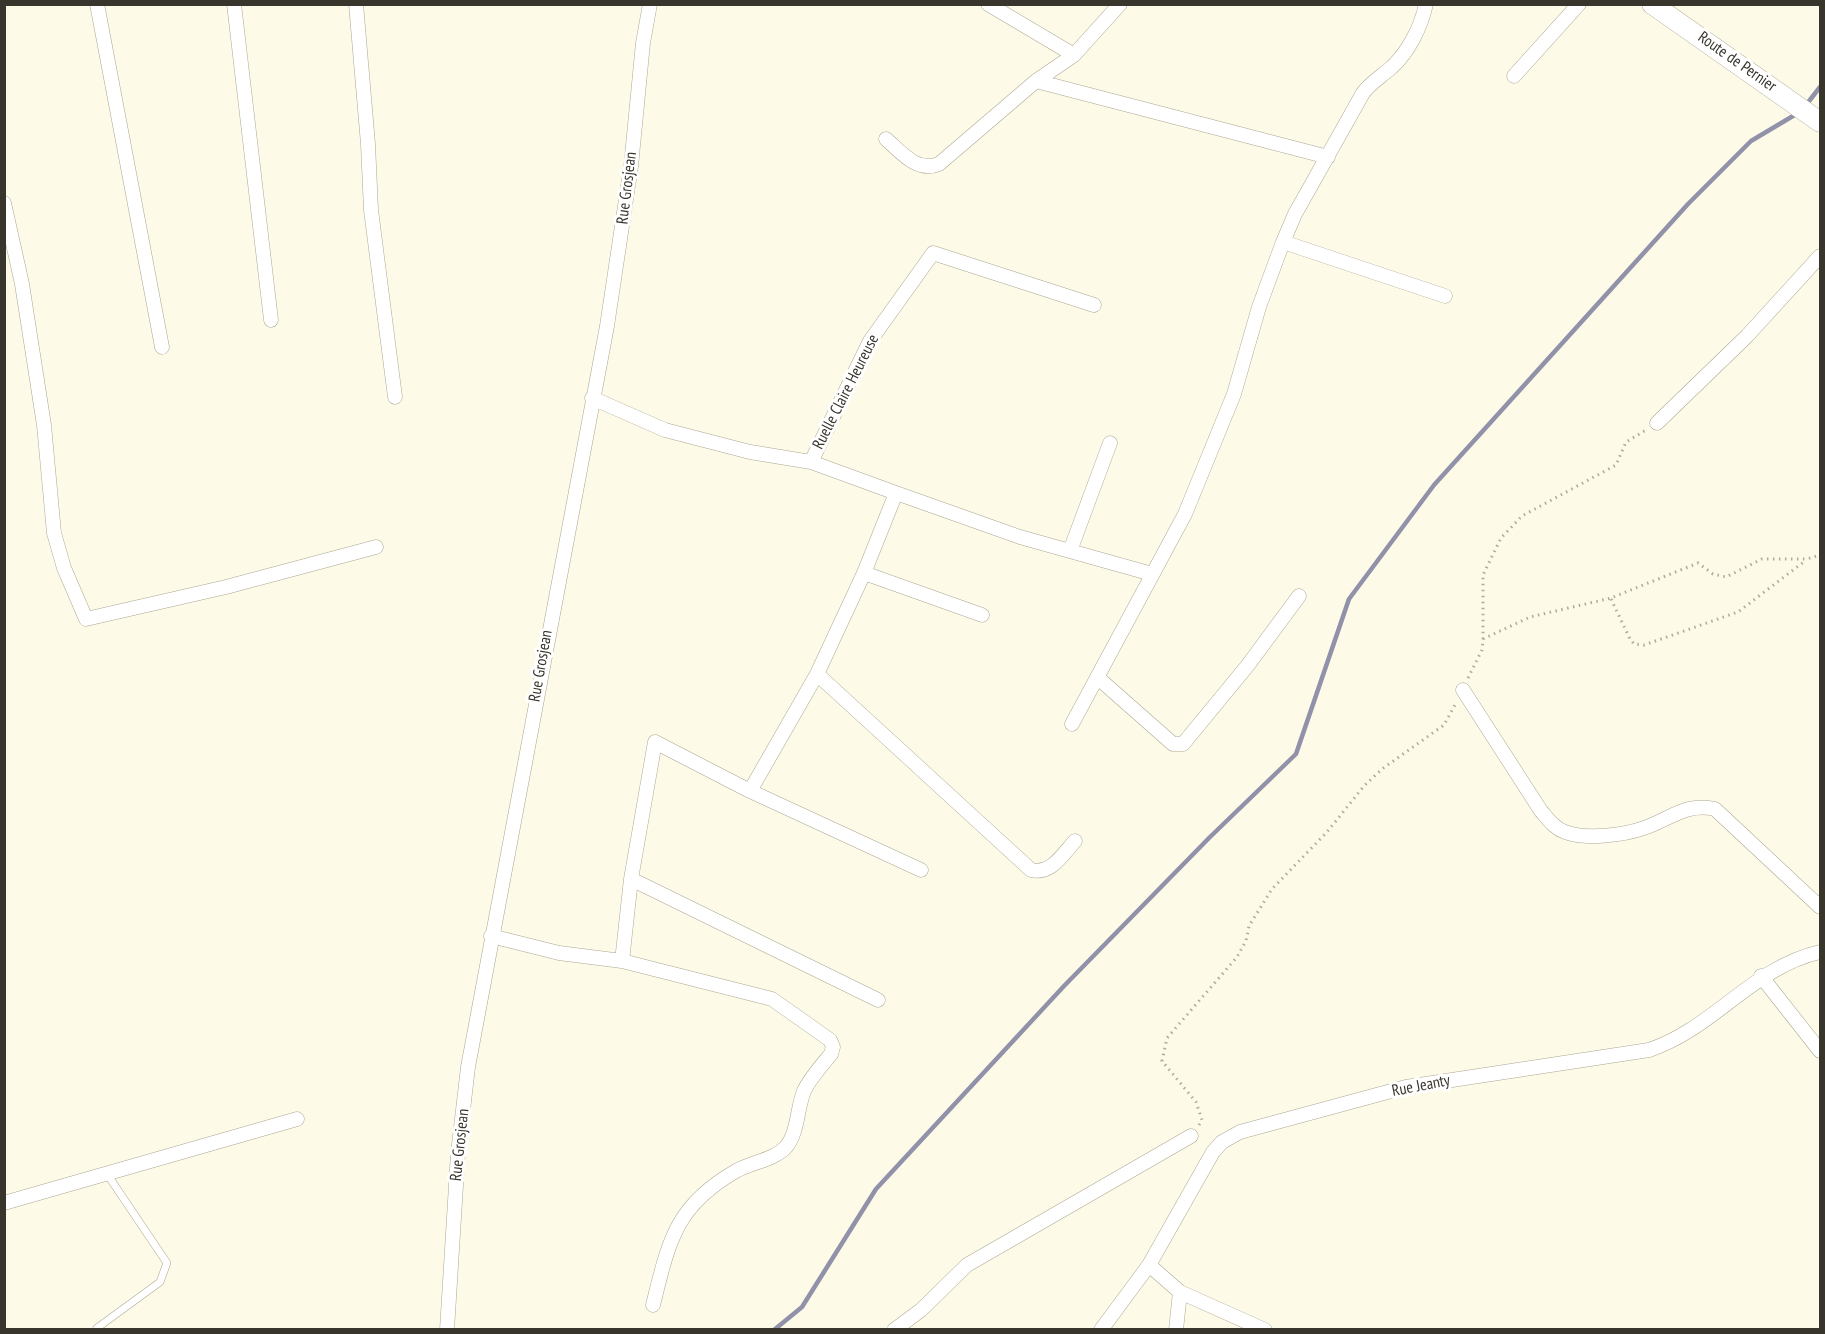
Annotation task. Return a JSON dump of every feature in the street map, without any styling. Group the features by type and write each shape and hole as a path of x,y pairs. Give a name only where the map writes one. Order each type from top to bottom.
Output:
{"street":[{"path":"97,4 162,347"},
{"path":"234,4 271,320"},
{"path":"356,4 371,210 395,397"},
{"name":"Rue Grosjean","path":"447,1329 458,1153 468,1068 616,272 631,166 643,43 650,4"},
{"path":"988,4 1074,55"},
{"path":"885,139 915,164 924,167 939,165 1036,81 1074,55 1120,4"},
{"path":"1071,724 1185,514 1234,394 1259,307 1283,242 1369,85 1394,65 1422,26 1426,4"},
{"path":"1514,76 1579,4"},
{"name":"Route de Pernier","path":"1652,4 1714,45 1821,122"},
{"path":"1036,81 1328,157"},
{"path":"4,202 22,284 44,425 54,533 64,568 86,619 226,587 376,547"},
{"path":"1283,242 1445,296"},
{"name":"Ruelle Claire Heureuse","path":"592,399 665,430 750,453 811,462 870,341 933,253 1094,305"},
{"path":"1657,423 1747,336 1821,256"},
{"path":"1070,551 1110,442"},
{"path":"811,462 1020,537 1152,574"},
{"path":"750,791 817,674 864,573 896,493"},
{"path":"864,573 982,615"},
{"path":"1097,677 1173,744 1183,744 1248,665 1299,596"},
{"path":"817,674 1031,870 1038,872 1053,866 1074,841"},
{"path":"1463,690 1541,811 1554,827 1566,833 1610,834 1642,829 1696,806 1715,809 1821,907"},
{"path":"622,961 631,879 655,742 750,791 921,870"},
{"path":"631,879 878,1000"},
{"path":"491,936 559,953 622,961 772,999 814,1026 830,1040 831,1054 805,1088 788,1145 779,1154 735,1172 698,1199 682,1215 668,1246 653,1305"},
{"name":"Rue Jeanty","path":"1101,1329 1149,1265 1213,1152 1222,1142 1240,1132 1407,1087 1649,1050 1671,1042 1761,976 1798,957 1821,952"},
{"path":"1761,976 1821,1051"},
{"path":"4,1203 297,1119"},
{"path":"894,1329 921,1310 967,1265 1191,1136"},
{"path":"1149,1265 1180,1292 1265,1329"},
{"path":"1176,1329 1180,1292"}],"lane":[{"path":"97,1328 160,1282 167,1263 107,1174"}],"path":[{"path":"1191,1136 1202,1120 1201,1110 1162,1061 1167,1038 1237,957 1246,941 1250,926 1272,889 1327,832 1364,786 1382,769 1444,725 1482,650 1484,575 1502,538 1522,516 1616,465 1626,442 1657,423"},
{"path":"1484,639 1530,617 1611,598 1698,563 1713,574 1726,577 1762,559 1807,559 1821,555"},
{"path":"1611,598 1630,639 1634,644 1644,645 1738,612 1807,559"}],"waterway":[{"path":"1806,105 1820,87"},
{"path":"774,1330 802,1307 876,1189 1064,986 1210,837 1296,754 1349,599 1434,485 1688,204 1751,141 1798,113"}]}
